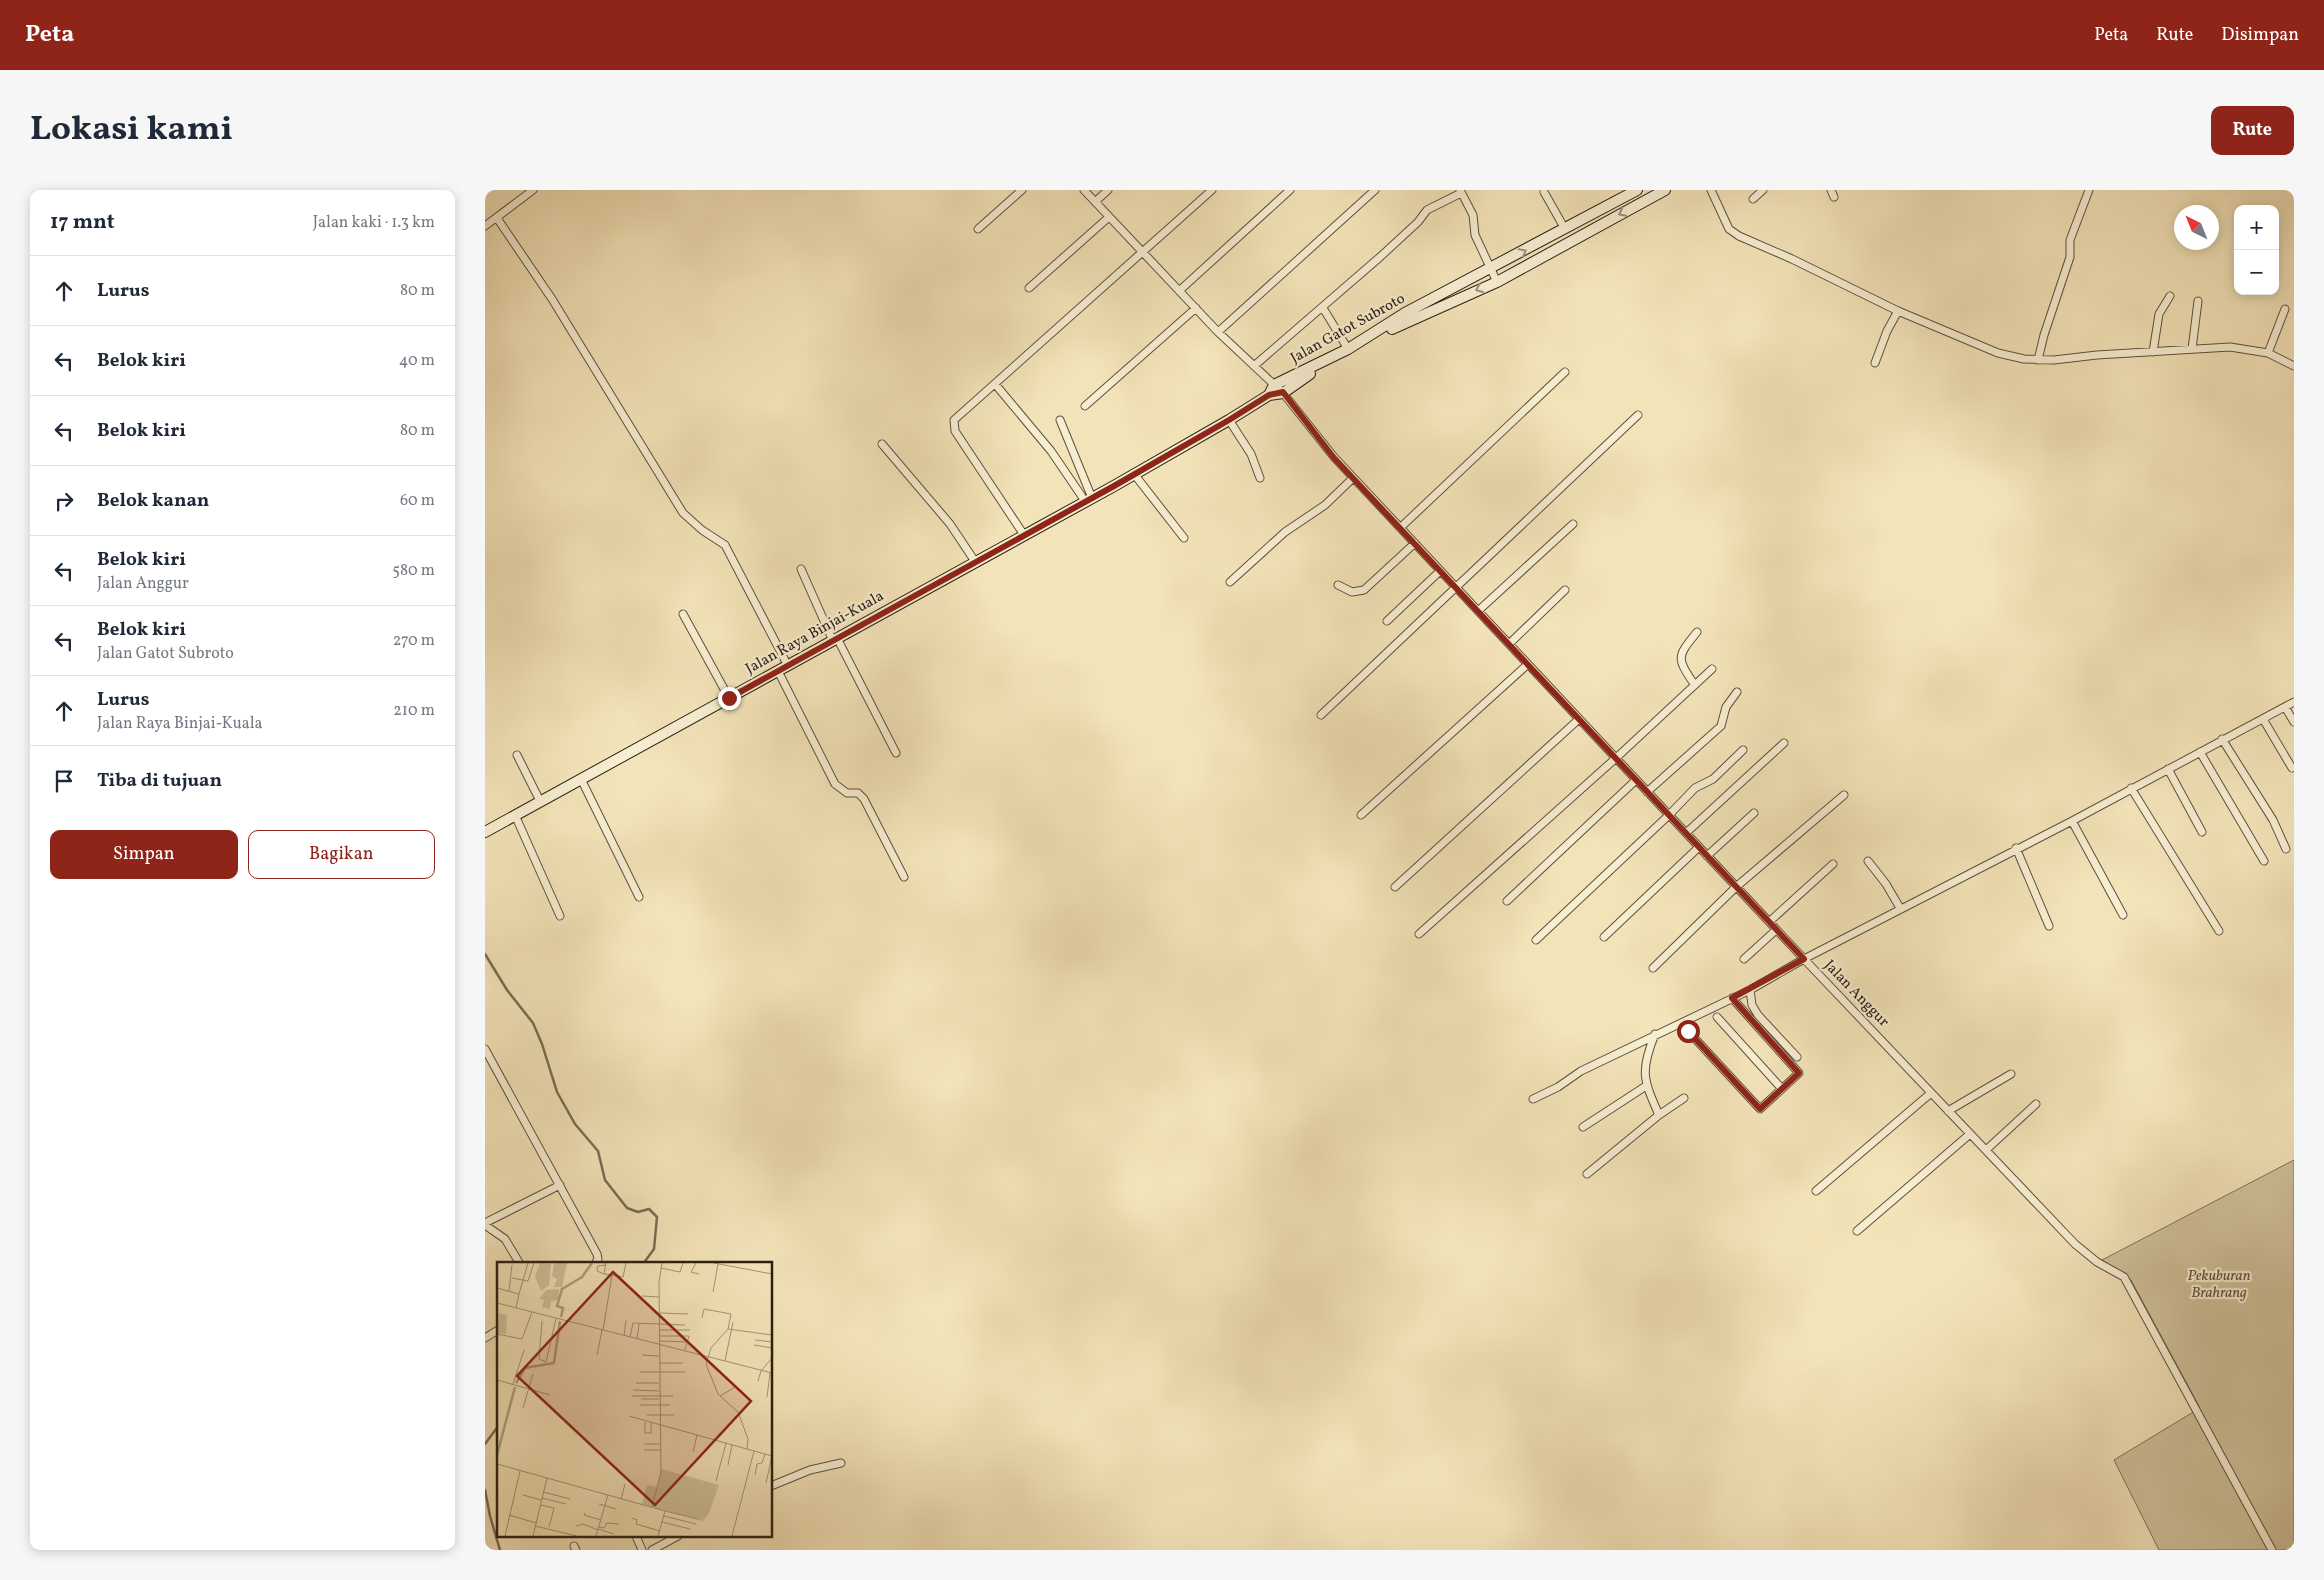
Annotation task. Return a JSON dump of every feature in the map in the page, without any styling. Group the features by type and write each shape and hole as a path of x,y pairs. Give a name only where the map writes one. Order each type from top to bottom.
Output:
{"main road":[{"name":"Jalan Gatot Subroto","path":"1274,385 1348,349 1637,190"},
{"path":"976,563 1229,420 1269,395 1283,392 1306,376 1407,317 1497,282 1665,190"},
{"path":"1269,395 1274,385"},
{"name":"Jalan Raya Binjai-Kuala","path":"485,832 976,563"}],"street":[{"path":"485,225 533,190"},
{"path":"978,229 1022,190"},
{"name":"Jalan Anggur","path":"1084,190 1218,332 1283,392 1334,458 1776,930 2075,1244 2097,1262 2118,1272 2127,1281 2271,1550"},
{"path":"1095,202 1108,190"},
{"path":"1025,535 953,425 956,417 1212,190"},
{"path":"1179,291 1290,190"},
{"path":"1218,332 1375,190"},
{"path":"1711,190 1729,229 1739,236 1833,278 1898,311 1998,353 2038,360 2230,347 2267,353 2294,366"},
{"path":"1753,200 1763,190"},
{"path":"2038,360 2070,257 2070,240 2089,190"},
{"path":"1254,366 1323,308 1418,222 1427,210 1461,192 1473,216 1475,236 1497,282"},
{"path":"1544,192 1565,229"},
{"path":"1029,288 1109,217"},
{"path":"497,218 552,299 683,512 701,530 725,545 835,784 847,793 858,793 864,799 904,877"},
{"path":"2153,352 2159,314 2170,296"},
{"path":"2192,349 2199,301"},
{"path":"1085,406 1195,308"},
{"path":"1323,308 1348,349"},
{"path":"2267,353 2285,309"},
{"path":"1875,363 1887,331 1898,311"},
{"path":"1400,528 1565,372"},
{"path":"995,384 1088,499"},
{"path":"1321,715 1638,415"},
{"path":"1060,420 1088,499"},
{"path":"1229,420 1251,454 1260,478"},
{"path":"882,444 950,524 976,563"},
{"path":"1134,474 1184,538"},
{"path":"1230,582 1285,532 1325,505 1353,478"},
{"path":"1478,611 1573,524"},
{"path":"1338,585 1352,592 1364,590 1415,543"},
{"path":"801,569 835,640 897,753"},
{"path":"1387,621 1440,571"},
{"path":"1509,644 1565,590"},
{"path":"683,614 729,698"},
{"path":"1694,684 1681,661 1681,652 1697,632"},
{"path":"1361,815 1527,664"},
{"path":"1419,934 1616,758 1712,669"},
{"path":"1647,792 1721,726 1726,707 1737,692"},
{"path":"1533,1099 1558,1087 1581,1070 1750,990 1900,908 2072,821 2294,702"},
{"path":"2285,707 2294,722"},
{"path":"1395,887 1579,719"},
{"path":"2263,719 2292,768"},
{"path":"2222,739 2273,820 2286,849"},
{"path":"1686,833 1784,743"},
{"path":"1537,940 1695,788 1710,781 1743,750"},
{"path":"2200,752 2264,861"},
{"path":"517,755 540,801"},
{"path":"2168,769 2202,832"},
{"path":"581,779 639,897"},
{"path":"1507,901 1636,780"},
{"path":"2131,788 2219,931"},
{"path":"1653,968 1736,887 1844,795"},
{"path":"1707,856 1754,813"},
{"path":"515,815 560,916"},
{"path":"2072,821 2123,915"},
{"path":"1604,937 1699,847"},
{"path":"2016,848 2049,926"},
{"path":"1868,861 1886,884 1900,908"},
{"path":"1769,922 1833,864"},
{"path":"1744,959 1776,930"},
{"path":"1750,990 1752,1005 1758,1015 1797,1057"},
{"path":"1688,1031 1760,1109 1799,1073 1732,998"},
{"path":"1717,1017 1782,1089"},
{"path":"1655,1034 1645,1059 1646,1086 1659,1115"},
{"path":"485,1049 597,1254 596,1262"},
{"path":"1948,1111 2011,1074"},
{"path":"1583,1127 1646,1086"},
{"path":"1816,1191 1931,1093"},
{"path":"1587,1174 1659,1115 1684,1098"},
{"path":"1986,1150 2036,1104"},
{"path":"1857,1231 1970,1134"},
{"path":"519,1262 505,1239 485,1224 560,1184"},
{"path":"485,1338 497,1331"},
{"path":"773,1485 810,1470 841,1463"},
{"path":"637,1538 642,1550"},
{"path":"652,1550 674,1538"}],"green space":[{"name":"Pekuburan Brahrang","path":"2294,1160 2294,1550 2159,1550 2114,1460 2200,1408 2131,1280 2102,1260"}],"waterway":[{"path":"485,954 507,990 533,1023 542,1044 557,1092 575,1124 598,1151 605,1180 627,1208 638,1212 649,1209 657,1217 654,1249 644,1262"},
{"path":"485,1444 497,1428"},
{"path":"485,1490 500,1550"}],"route":[{"path":"729,698 1114,486 1269,395 1283,392 1334,458 1804,959 1750,990 1732,998 1799,1073 1760,1109 1688,1031"}]}
